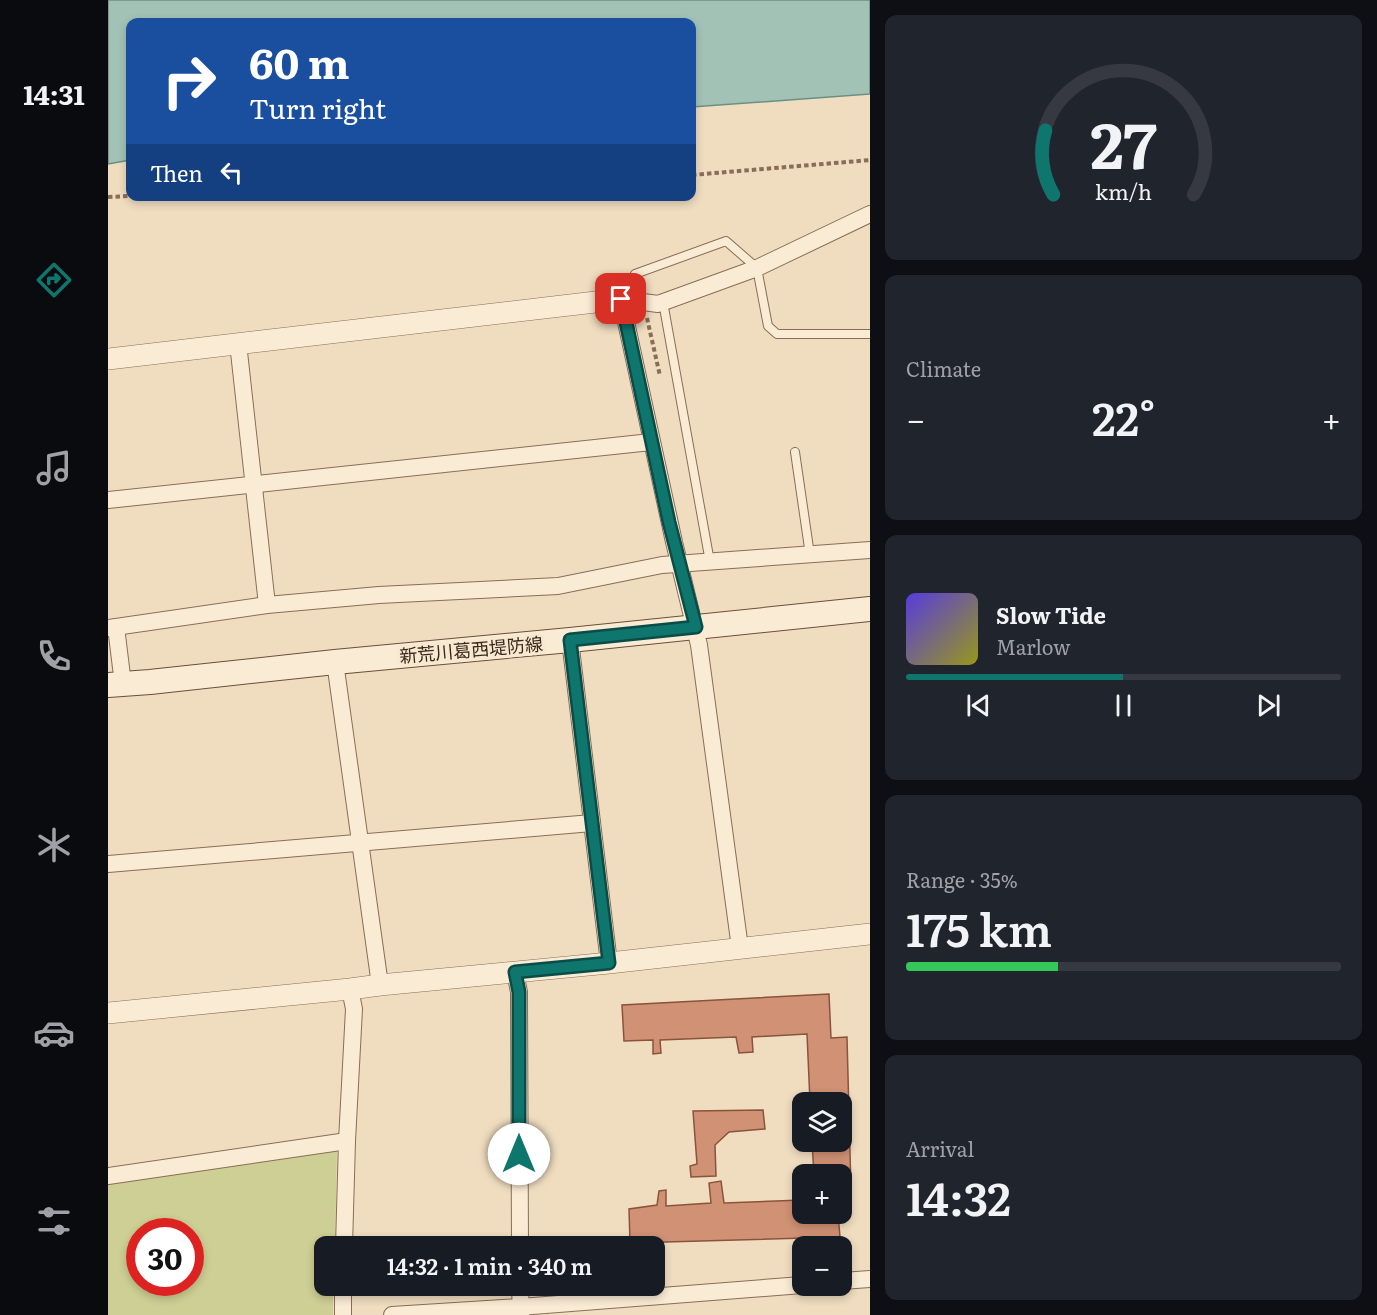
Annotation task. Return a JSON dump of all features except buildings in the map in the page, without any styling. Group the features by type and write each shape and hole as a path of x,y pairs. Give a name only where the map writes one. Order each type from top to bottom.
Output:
{"main road":[{"name":"新荒川葛西堤防線","path":"116,685 870,609"}],"street":[{"path":"108,359 621,299 658,304 757,268 870,214"},
{"path":"621,299 651,442 696,627 740,948"},
{"path":"238,343 267,605"},
{"path":"108,500 651,442"},
{"path":"116,685 112,628 267,605 379,595 558,585 662,565 870,550"},
{"path":"570,640 609,963"},
{"path":"335,662 380,985"},
{"path":"108,864 592,823"},
{"path":"108,1013 609,963 870,934"},
{"path":"515,972 519,992 520,1236"},
{"path":"344,1236 354,1009 350,989"},
{"path":"108,1176 347,1141"},
{"path":"852,1280 870,1279"},
{"path":"392,1315 520,1311 792,1286"},
{"path":"343,1315 344,1296"}],"lane":[{"path":"621,299 635,274 726,241 757,268 768,326 777,333 870,334"},
{"path":"663,302 710,562"},
{"path":"795,452 810,555"}],"path":[{"path":"696,175 870,160"},
{"path":"108,197 126,196"}],"green space":[{"path":"337,1150 335,1236 314,1236 314,1296 333,1296 333,1315 108,1315 108,1183"}],"shaded area":[{"path":"108,0 870,0 870,94 696,107 696,18 126,18 126,161 108,164"}],"route":[{"path":"519,1154 519,992 515,972 609,963 570,640 696,627 669,522 621,299"}]}
